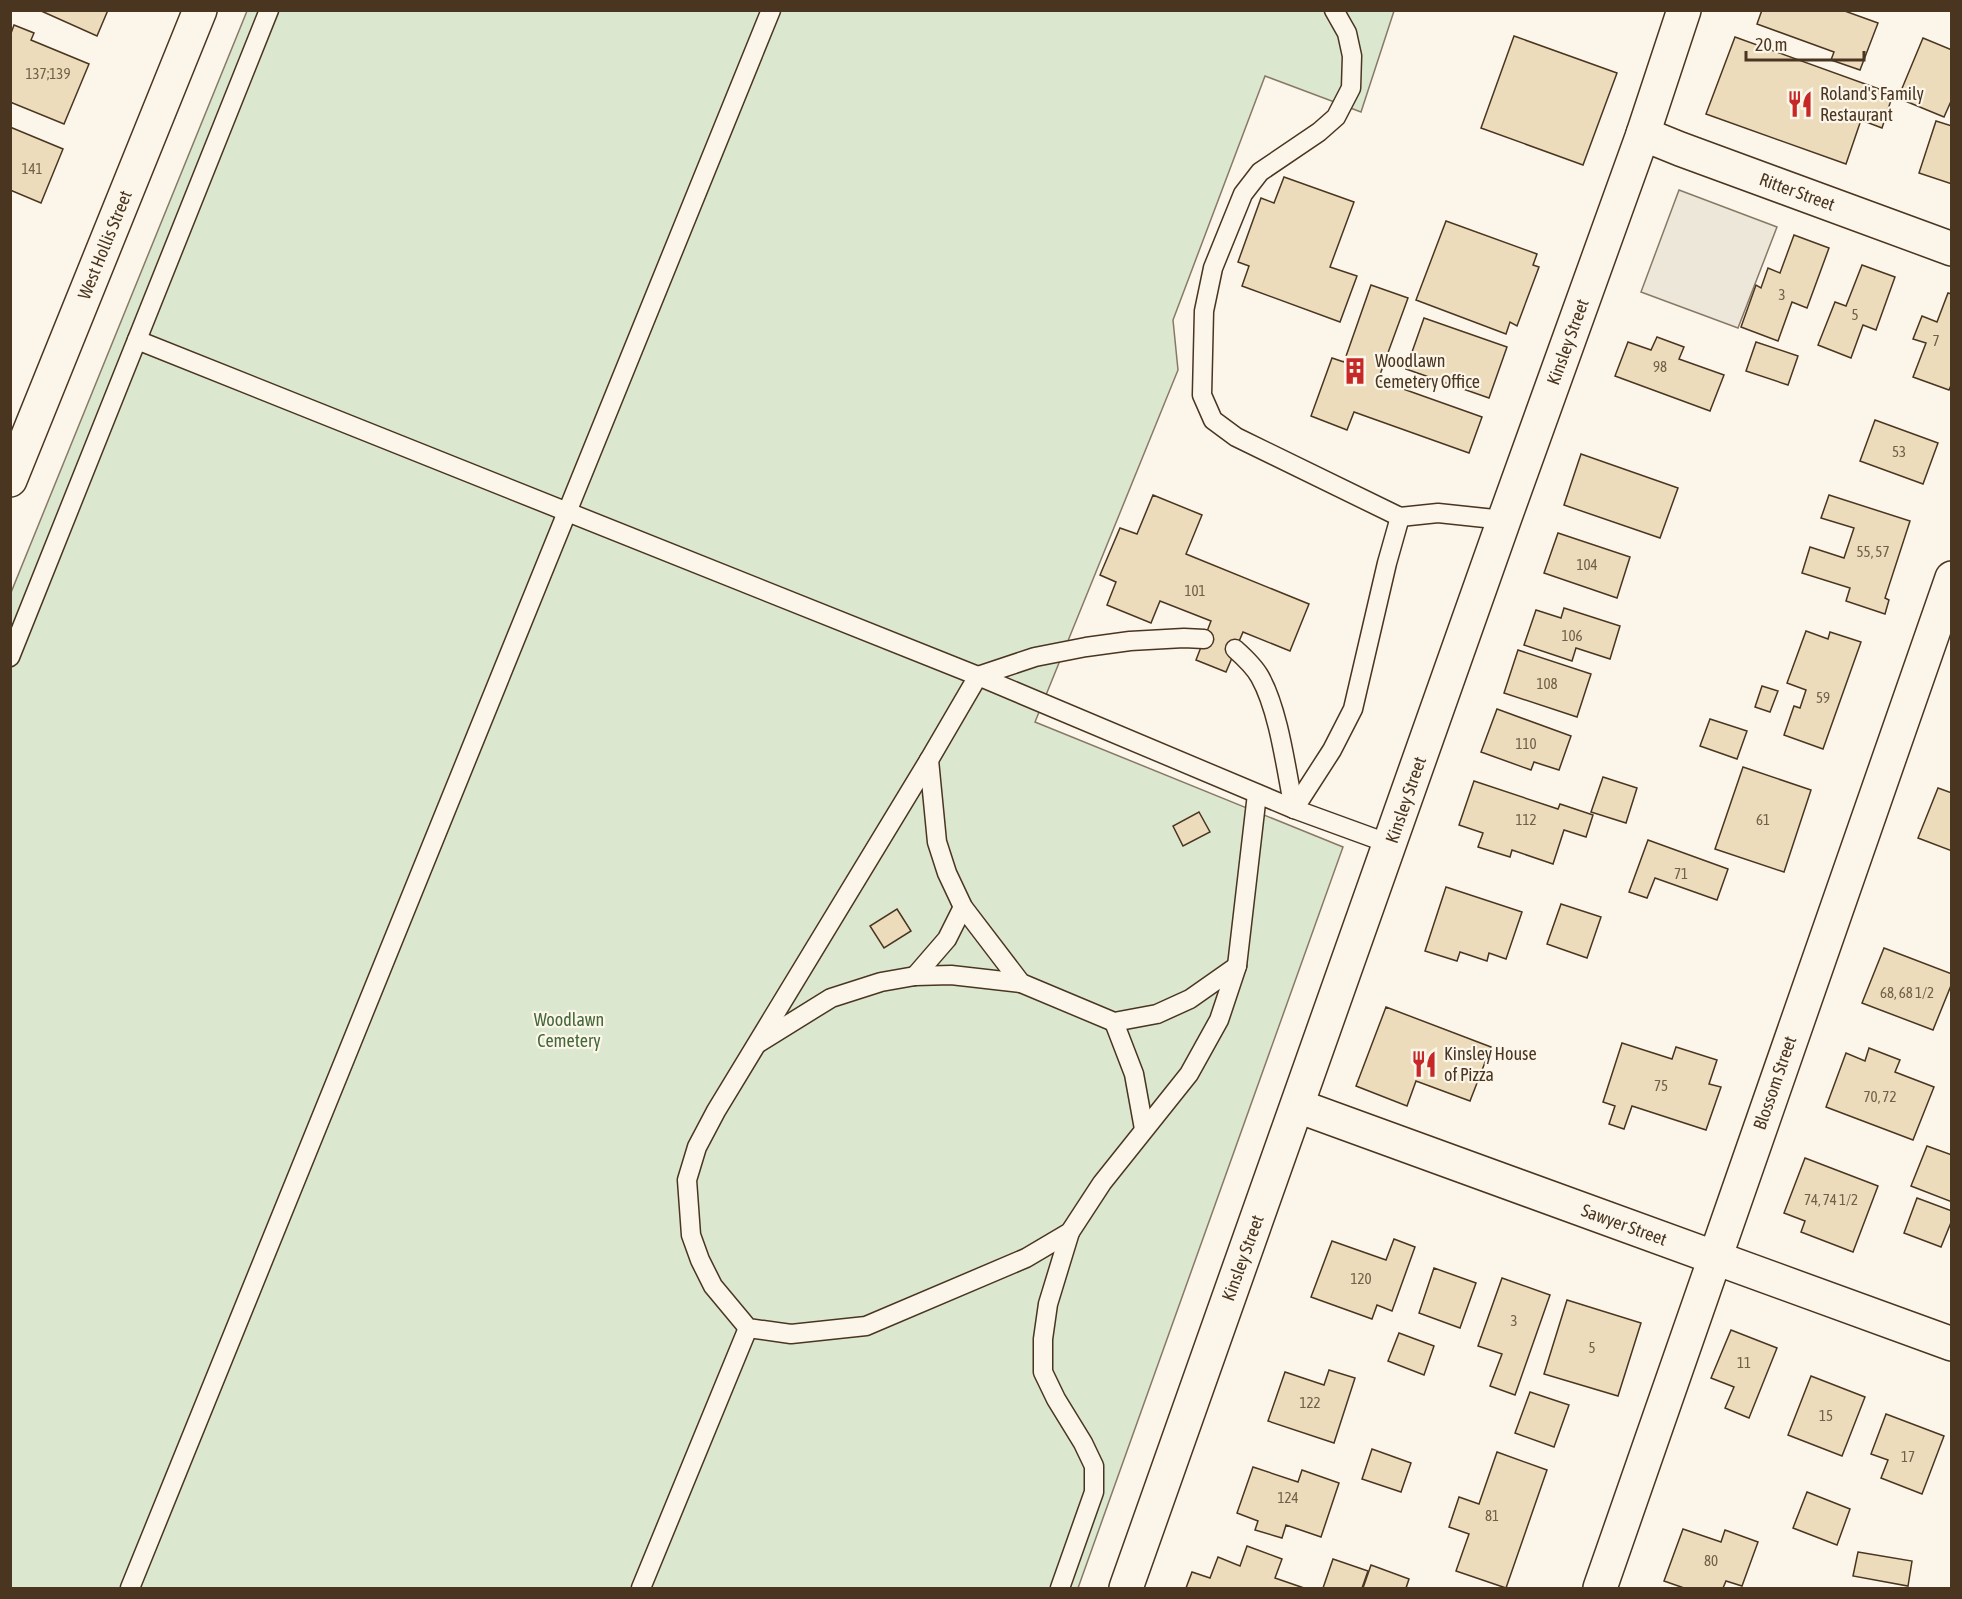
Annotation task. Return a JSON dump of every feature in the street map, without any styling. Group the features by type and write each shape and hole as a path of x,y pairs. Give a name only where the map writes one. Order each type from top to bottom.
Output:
{"main road":[{"name":"West Hollis Street","path":"10,480 200,10"},
{"name":"Kinsley Street","path":"1126,1588 1643,134 1684,10"},
{"name":"Ritter Street","path":"1643,134 1952,249"},
{"name":"Blossom Street","path":"1600,1588 1952,578"},
{"name":"Sawyer Street","path":"1298,1106 1952,1344"}],"lane":[{"path":"10,657 270,10"},
{"path":"130,1588 771,10"},
{"path":"1334,10 1347,33 1352,56 1351,88 1336,117 1319,132 1260,172 1243,194 1213,268 1204,311 1202,395 1213,420 1236,436 1400,517 1438,513 1504,520"},
{"path":"137,340 978,676 1294,809 1390,844"},
{"path":"1294,809 1332,750 1353,709 1400,517"},
{"path":"1070,1232 1026,1258 866,1326 790,1334 748,1328 712,1286 691,1235 687,1180 702,1138 716,1111 978,676 1035,657 1086,648 1130,641 1204,639"},
{"path":"1235,649 1260,676 1272,705 1294,809"},
{"path":"929,760 937,842 947,873 963,908 1021,983"},
{"path":"1060,1588 1095,1492 1094,1467 1043,1372 1043,1339 1048,1304 1070,1232 1102,1183 1189,1074 1219,1020 1237,966 1257,794"},
{"path":"915,976 946,939 963,908"},
{"path":"756,1044 831,998 881,982 915,976 951,975 1021,983 1114,1022 1157,1014 1190,999 1237,966"},
{"path":"1114,1022 1134,1074 1143,1129"},
{"path":"641,1588 748,1328"}],"green space":[{"name":"Woodlawn Cemetery","path":"247,11 1394,11 1361,112 1265,76 1173,320 1178,370 1035,722 1343,847 1078,1588 11,1588 10,595"}],"shaded area":[{"path":"1679,190 1777,227 1738,328 1641,292"}],"building":[{"path":"39,10 108,10 97,36"},
{"path":"1762,10 1842,10 1878,23 1860,70 1831,60 1834,52 1757,24"},
{"path":"14,25 34,33 31,40 89,64 64,124 10,102 10,36"},
{"path":"1514,36 1617,73 1583,165 1481,128"},
{"name":"Roland's Family Restaurant","path":"1735,37 1893,94 1882,128 1861,120 1846,164 1706,114"},
{"path":"1923,38 1952,50 1952,99 1944,117 1898,98"},
{"path":"1936,121 1952,126 1952,184 1919,173"},
{"path":"10,127 63,149 41,203 10,190"},
{"path":"1284,177 1354,202 1330,267 1357,276 1340,322 1242,286 1249,266 1238,262 1261,198 1274,203"},
{"path":"1446,221 1537,254 1533,265 1539,267 1517,326 1510,322 1506,334 1416,300"},
{"path":"1794,235 1829,248 1807,308 1792,302 1778,341 1741,327 1756,285 1761,288 1768,268 1780,273"},
{"path":"1862,265 1895,277 1876,330 1863,325 1851,358 1818,345 1835,302 1846,306"},
{"name":"Woodlawn Cemetery Office","path":"1371,285 1408,298 1378,380 1482,417 1469,453 1354,412 1347,430 1311,416 1332,358 1344,362"},
{"path":"1948,293 1952,294 1952,383 1949,390 1913,377 1926,343 1913,339 1922,316 1937,322"},
{"path":"1424,318 1507,347 1489,398 1406,369"},
{"path":"1657,337 1684,347 1679,359 1724,375 1710,411 1615,376 1628,342 1651,350"},
{"path":"1756,342 1798,356 1788,385 1746,371"},
{"path":"1875,420 1938,443 1923,484 1860,461"},
{"path":"1581,454 1678,488 1660,538 1564,505"},
{"path":"1153,495 1202,515 1186,554 1309,604 1290,651 1243,632 1226,672 1196,660 1211,621 1160,601 1151,623 1107,605 1116,582 1100,575 1120,528 1137,534"},
{"path":"1829,495 1910,521 1885,598 1889,600 1885,614 1846,601 1850,588 1802,573 1810,547 1844,558 1854,528 1821,518"},
{"path":"1558,533 1630,557 1617,598 1544,573"},
{"path":"1564,608 1620,626 1610,659 1576,648 1572,661 1524,645 1536,610 1561,618"},
{"path":"1806,631 1828,639 1830,632 1861,642 1823,749 1784,735 1794,706 1800,708 1806,690 1787,683"},
{"path":"1518,650 1591,674 1577,717 1504,693"},
{"path":"1762,686 1778,691 1770,712 1755,707"},
{"path":"1497,709 1571,736 1559,770 1534,762 1531,770 1481,752"},
{"path":"1710,719 1747,731 1737,759 1700,746"},
{"path":"1743,767 1811,790 1784,872 1715,849"},
{"path":"1603,777 1637,788 1626,823 1591,812"},
{"path":"1474,781 1558,809 1560,804 1593,815 1586,837 1564,830 1553,864 1512,850 1510,857 1478,847 1483,833 1459,825"},
{"path":"1938,788 1952,793 1952,851 1918,838"},
{"path":"1199,812 1210,832 1183,846 1173,826"},
{"path":"1648,840 1728,869 1717,900 1655,878 1647,898 1629,892"},
{"path":"1446,887 1522,912 1506,959 1489,953 1487,961 1460,952 1457,961 1425,951"},
{"path":"1561,904 1601,917 1587,958 1547,944"},
{"path":"897,909 911,931 884,948 870,926"},
{"path":"1884,948 1952,974 1952,983 1933,1030 1862,1003"},
{"name":"Kinsley House of Pizza","path":"1386,1007 1491,1047 1470,1101 1416,1081 1407,1106 1356,1086"},
{"path":"1622,1043 1672,1059 1676,1047 1717,1060 1709,1084 1721,1087 1706,1130 1632,1106 1624,1129 1609,1124 1615,1106 1603,1102"},
{"path":"1869,1048 1900,1060 1895,1072 1934,1087 1913,1140 1826,1107 1846,1053 1865,1061"},
{"path":"1927,1146 1952,1155 1952,1202 1911,1186"},
{"path":"1805,1158 1878,1186 1853,1252 1801,1232 1805,1221 1784,1213"},
{"path":"1917,1198 1952,1211 1952,1220 1941,1247 1904,1233"},
{"path":"1394,1239 1415,1247 1392,1311 1377,1305 1372,1319 1311,1297 1332,1241 1386,1260"},
{"path":"1434,1268 1476,1283 1460,1328 1419,1313"},
{"path":"1502,1278 1550,1295 1515,1395 1490,1386 1502,1354 1478,1346"},
{"path":"1567,1300 1641,1323 1618,1396 1544,1374"},
{"path":"1731,1330 1777,1348 1749,1418 1725,1408 1734,1387 1711,1378"},
{"path":"1399,1333 1434,1346 1424,1375 1388,1361"},
{"path":"1329,1370 1355,1378 1334,1443 1268,1421 1285,1372 1324,1385"},
{"path":"1811,1376 1865,1397 1842,1456 1788,1435"},
{"path":"1530,1392 1569,1405 1554,1447 1515,1433"},
{"path":"1886,1414 1944,1436 1922,1494 1881,1478 1888,1460 1871,1454"},
{"path":"1372,1449 1411,1463 1401,1492 1362,1479"},
{"path":"1497,1452 1547,1470 1506,1588 1456,1571 1469,1534 1449,1527 1459,1497 1479,1504"},
{"path":"1253,1467 1298,1482 1302,1470 1339,1483 1321,1537 1286,1525 1282,1538 1255,1530 1258,1521 1237,1513"},
{"path":"1807,1492 1850,1509 1837,1545 1793,1528"},
{"path":"1683,1529 1721,1542 1725,1530 1758,1542 1742,1586 1726,1581 1723,1588 1684,1588 1664,1581"},
{"path":"1247,1546 1282,1559 1275,1578 1304,1588 1186,1588 1192,1572 1210,1578 1218,1557 1240,1566"},
{"path":"1858,1552 1912,1561 1908,1586 1853,1576"},
{"path":"1333,1559 1368,1571 1362,1588 1323,1588"},
{"path":"1371,1565 1409,1579 1406,1588 1363,1588"}],"place":[{"name":"Roland's Family Restaurant","path":"1800,104"},
{"name":"Woodlawn Cemetery Office","path":"1355,371"},
{"name":"Kinsley House of Pizza","path":"1424,1064"}]}
